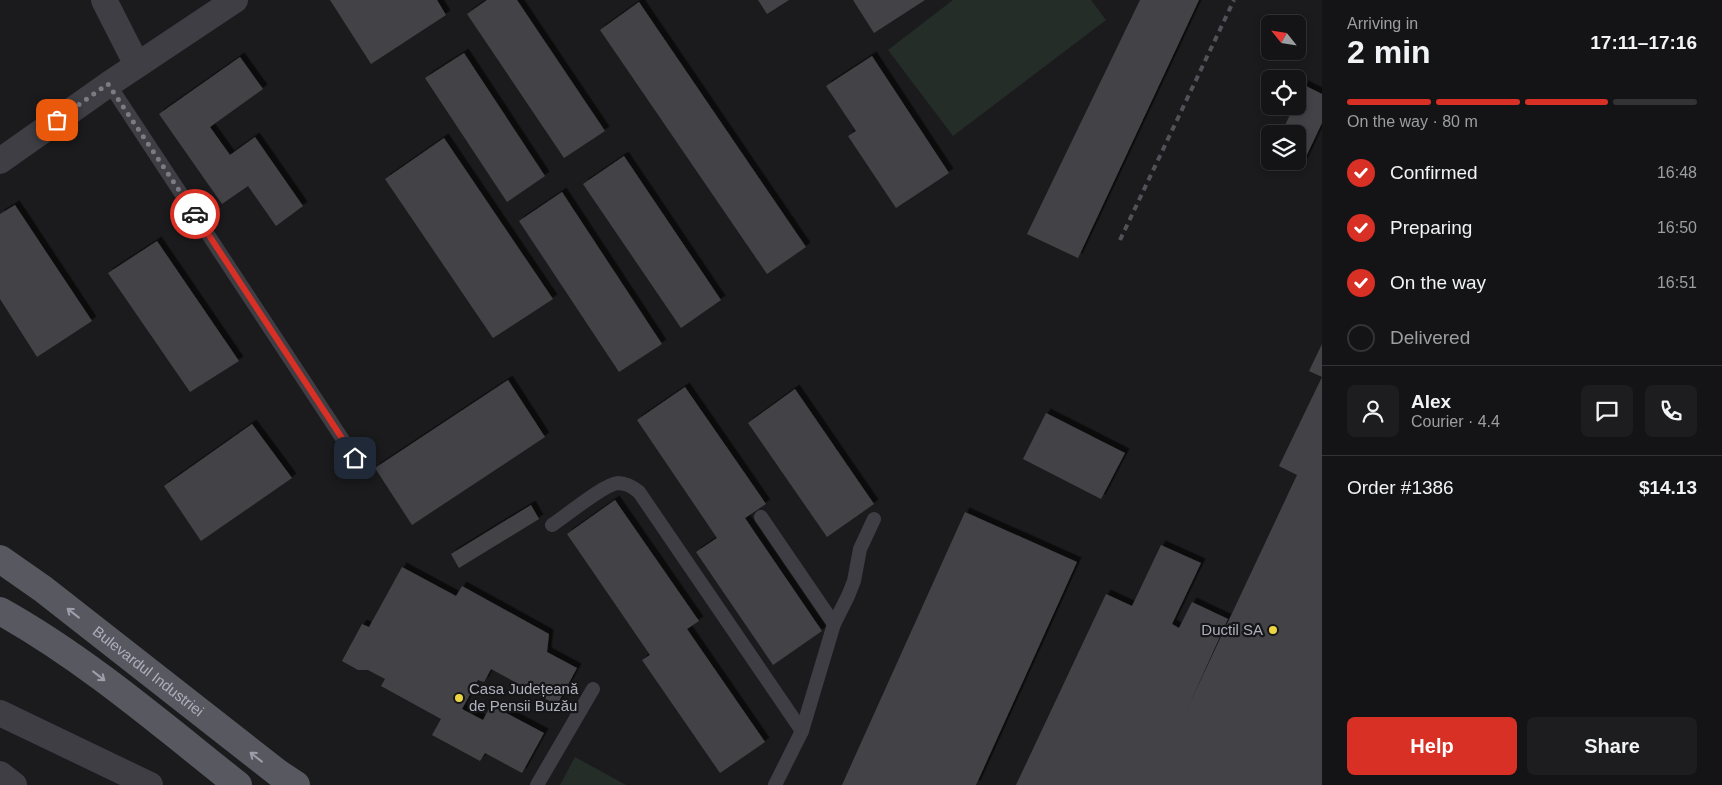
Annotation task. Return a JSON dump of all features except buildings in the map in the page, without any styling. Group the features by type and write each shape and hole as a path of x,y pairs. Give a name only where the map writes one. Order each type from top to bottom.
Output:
{"main road":[{"name":"Bulevardul Industriei","path":"0,559 42,589 278,774 296,785"},
{"path":"0,611 27,626 84,664 238,785"}],"street":[{"path":"104,0 137,64"},
{"path":"0,161 137,64 235,0"},
{"path":"0,713 150,785"},
{"path":"0,774 14,785"}],"lane":[{"path":"108,84 355,458"},
{"path":"552,525 606,488 618,483 631,485 639,492 802,731"},
{"path":"760,517 834,624"},
{"path":"775,785 802,731 834,624 854,581 860,549 874,519"},
{"path":"537,785 593,689"},
{"path":"177,737 218,785"}],"shaded area":[{"path":"953,0 1091,0 1106,20 953,136 888,50"},
{"path":"575,757 626,785 560,785"}],"railway":[{"path":"1120,240 1234,0"}],"way so far":[{"path":"57,120 108,84 195,214"}],"place":[{"name":"Ductil SA","path":"1273,630"},
{"name":"Casa Județeană de Pensii Buzău","path":"459,698"}],"route":[{"path":"195,214 355,458"}]}
